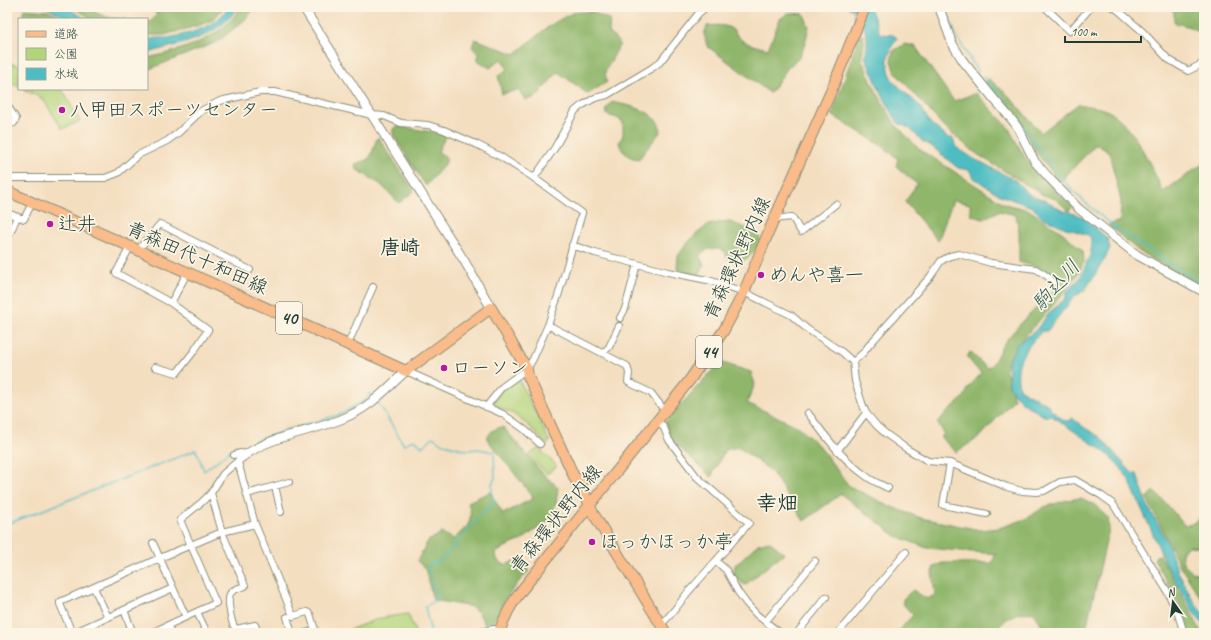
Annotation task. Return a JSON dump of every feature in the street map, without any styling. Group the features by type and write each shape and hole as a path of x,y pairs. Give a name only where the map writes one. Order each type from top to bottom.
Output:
{"main road":[{"name":"青森環状野内線","path":"500,632 504,618 512,603 689,381 724,330 744,292 774,219 832,89 865,7"},
{"name":"青森田代十和田線","path":"7,192 406,371"},
{"path":"406,371 491,308 531,374 563,440 581,481 580,485 589,505 663,629"}],"street":[{"path":"303,7 465,262 491,308"},
{"path":"534,178 554,149 575,111 595,98 607,95 660,62 698,14 706,7"},
{"path":"939,7 952,43 963,61 1013,121 1035,162 1043,171 1079,209 1137,255 1204,292"},
{"path":"1045,7 1070,31 1091,7"},
{"path":"1113,7 1143,32 1168,59 1176,64 1188,70 1204,63"},
{"path":"7,178 105,178 118,173 138,155 167,141 178,133 201,111 220,101 260,92 275,92 372,115 384,116 401,123 428,125 444,130 502,157 582,213 582,217 548,325 528,371 502,387 486,407"},
{"path":"7,105 16,119 14,123 7,125"},
{"path":"7,212 24,219 26,218 32,203"},
{"path":"774,219 792,217 801,232 836,204"},
{"path":"10,233 17,217"},
{"path":"155,367 176,373 194,352 208,330 171,303 116,273 134,248 160,224 250,270"},
{"path":"572,245 595,253 637,264 712,281 744,292 791,315 807,329 842,352 853,362 855,381 862,403 866,412 877,426 907,449 928,461 950,463 1007,487 1022,491 1044,491 1060,482 1075,480 1102,496 1117,508 1127,527 1166,589 1178,614 1184,633"},
{"path":"853,362 863,353 930,277 941,261 950,256 959,254 991,263 1036,269 1053,282"},
{"path":"620,318 625,309 637,264"},
{"path":"171,303 187,273"},
{"path":"348,344 372,287"},
{"path":"548,325 627,366 629,373 628,382 651,393 665,411"},
{"path":"603,353 609,347 619,326"},
{"path":"152,633 216,603 180,520 211,493 223,474 239,458 265,444 334,422 370,404 382,395 406,371 503,414 524,429 540,444"},
{"path":"838,451 866,412"},
{"path":"808,413 838,451 867,477 888,488"},
{"path":"658,420 664,428 669,440 697,477 749,523 717,562 688,593 663,629"},
{"path":"239,458 255,524 293,616 307,612 310,614 316,632 305,633"},
{"path":"950,463 943,505 987,514"},
{"path":"247,494 289,482"},
{"path":"275,486 281,512"},
{"path":"211,493 222,532 244,586 230,594 229,603 233,626 236,629 255,625 258,633"},
{"path":"173,588 72,633 60,604 60,602 222,532 255,524"},
{"path":"153,543 186,617"},
{"path":"838,633 906,552"},
{"path":"766,621 815,561"},
{"path":"717,562 726,570 746,603 757,615 780,633"},
{"path":"94,588 108,617"},
{"path":"797,633 826,597"},
{"path":"124,610 133,633"},
{"path":"197,612 207,633"},
{"path":"287,617 292,633"},
{"path":"168,626 171,633"},
{"path":"477,633 494,629 500,632"}],"green space":[{"path":"73,7 89,7 101,15 118,18 90,18"},
{"path":"156,7 224,7 213,20 200,25 164,35 148,35 148,22 156,16"},
{"path":"240,7 255,7 247,18 217,42 148,70 148,58 169,53 203,40 223,28 234,17"},
{"path":"1165,7 1204,7 1204,33 1187,26 1176,24 1174,21 1174,11"},
{"path":"24,9 50,11 61,18 25,18 23,14"},
{"path":"575,12 593,12 610,20 609,32 620,44 605,72 607,82 588,94 558,72 536,97 526,100 518,90 502,94 498,76 508,69 501,59 490,68 477,60 479,55 472,47 475,39 515,54 550,26"},
{"path":"788,13 804,14 809,27 804,47 799,57 787,69 770,93 707,46 704,34 707,26 718,25 726,26 732,29 743,41 768,49 780,19"},
{"path":"863,35 864,43 861,58 876,91 895,124 919,149 1005,204 1029,210 1063,233 1083,251 1084,261 1078,274 1019,343 1005,368 1014,399 980,437 956,452 941,438 944,433 937,422 964,397 969,387 981,374 967,357 970,352 987,368 993,364 1004,343 1030,314 1058,287 1056,281 1048,272 1019,262 1019,232 1016,215 999,211 983,219 971,215 970,204 953,200 938,241 905,202 917,184 896,166 898,159 882,146 832,115 859,36"},
{"path":"905,44 915,46 954,101 976,93 1008,127 1024,156 1047,184 1073,207 1069,211 1056,199 1043,195 977,154 945,128 895,72 891,61 893,51"},
{"name":"八甲田スポーツセンター","path":"7,63 18,65 18,87 7,82"},
{"path":"989,79 1008,95 1041,133 1078,104 1108,111 1126,125 1141,147 1163,192 1204,163 1204,288 1140,252 1108,225 1120,221 1121,201 1109,152 1096,144 1060,182 1039,156 1020,125 984,82"},
{"name":"八甲田スポーツセンター","path":"25,90 63,90 80,121 62,129 43,99"},
{"path":"612,102 634,107 648,113 658,124 661,131 639,159 629,156 624,152 619,143 623,135 623,122 617,118 607,115 606,109"},
{"path":"397,125 446,136 438,151 447,159 445,164 426,186 393,135 393,129"},
{"path":"378,137 414,191 399,203 380,184 356,169 355,164 367,160 370,157"},
{"path":"727,221 757,232 761,241 750,256 740,262 727,258 725,251 711,249 699,255 704,265 699,276 677,269 678,256 695,235 708,225"},
{"path":"720,362 751,372 755,384 747,403 797,426 820,447 849,486 889,506 921,518 980,530 999,528 1026,519 1044,507 1067,500 1081,498 1095,505 1108,518 1109,529 1085,633 1047,633 1034,613 1021,613 1008,618 996,630 996,633 897,633 913,615 903,604 903,599 913,590 927,599 935,595 932,572 934,567 942,563 992,563 996,554 927,548 896,536 841,494 804,521 771,471 738,447 725,450 711,477 671,439 665,422"},
{"path":"518,378 550,442 547,445 529,426 512,413 492,404 504,387"},
{"path":"503,427 545,476 558,487 556,503 549,520 522,540 505,547 496,553 497,560 505,565 519,559 529,571 513,588 497,614 494,622 485,625 479,613 472,607 433,600 425,568 417,561 428,541 442,533 454,539 468,525 471,515 468,502 490,492 503,514 534,498 487,439 493,430"},
{"path":"539,448 557,466 547,474 529,455"},
{"path":"1153,491 1165,502 1185,526 1198,521 1204,505 1204,536 1201,547 1188,546 1183,552 1182,557 1186,567 1192,572 1199,573 1204,570 1204,603 1180,566 1147,498"},
{"path":"769,541 784,553 745,585 733,576 735,565 758,544"},
{"path":"1160,555 1202,633 1188,633 1179,603 1154,559 1156,556"},
{"path":"408,614 416,633 341,633 380,618"}],"water":[{"path":"46,7 66,7 84,18 67,18"},
{"path":"228,7 238,7 226,21 212,32 186,43 148,54 148,40 174,37 201,29 210,25 223,14"},
{"path":"848,7 870,7 880,34 893,35 897,38 892,46 887,60 891,78 920,106 930,123 948,138 953,138 956,147 976,160 1016,181 1030,195 1045,200 1063,211 1083,217 1107,238 1110,248 1085,290 1074,297 1047,331 1042,331 1025,350 1019,363 1019,389 1047,404 1051,410 1065,421 1070,421 1072,418 1100,437 1132,473 1137,474 1147,504 1166,540 1177,570 1193,600 1204,614 1204,626 1194,613 1167,566 1128,478 1117,463 1106,453 1052,416 1044,416 1023,403 1009,386 1008,362 1017,344 1035,331 1050,312 1066,298 1066,292 1080,278 1091,253 1091,238 1088,235 1066,228 1042,217 1032,207 1000,195 974,178 969,170 958,168 930,145 922,141 909,128 898,123 881,93 865,57 867,38 864,28 854,17 854,11"}],"waterway":[{"path":"945,7 956,35 978,72"},
{"path":"983,77 997,90 1059,175 1074,192 1108,222 1127,236 1204,285"},
{"path":"10,523 196,450 204,471 231,450 249,446 261,439 281,432 342,414 366,400 370,393 374,398"},
{"path":"379,404 404,445 408,442 416,440 422,447 433,437 441,443 466,450 478,449 494,452 495,478 492,484 492,495 495,502 480,515 450,551 438,562 431,564 428,568 437,599 425,607 431,633"}],"place":[{"name":"八甲田スポーツセンター","path":"62,110"},
{"name":"辻井","path":"50,224"},
{"name":"めんや喜一","path":"761,275"},
{"name":"ローソン","path":"444,368"},
{"name":"ほっかほっか亭","path":"592,542"}],"district":[{"name":"唐崎","path":"400,247"},
{"name":"幸畑","path":"777,503"}],"water label":[{"name":"駒込川","path":"1056,285"}]}
